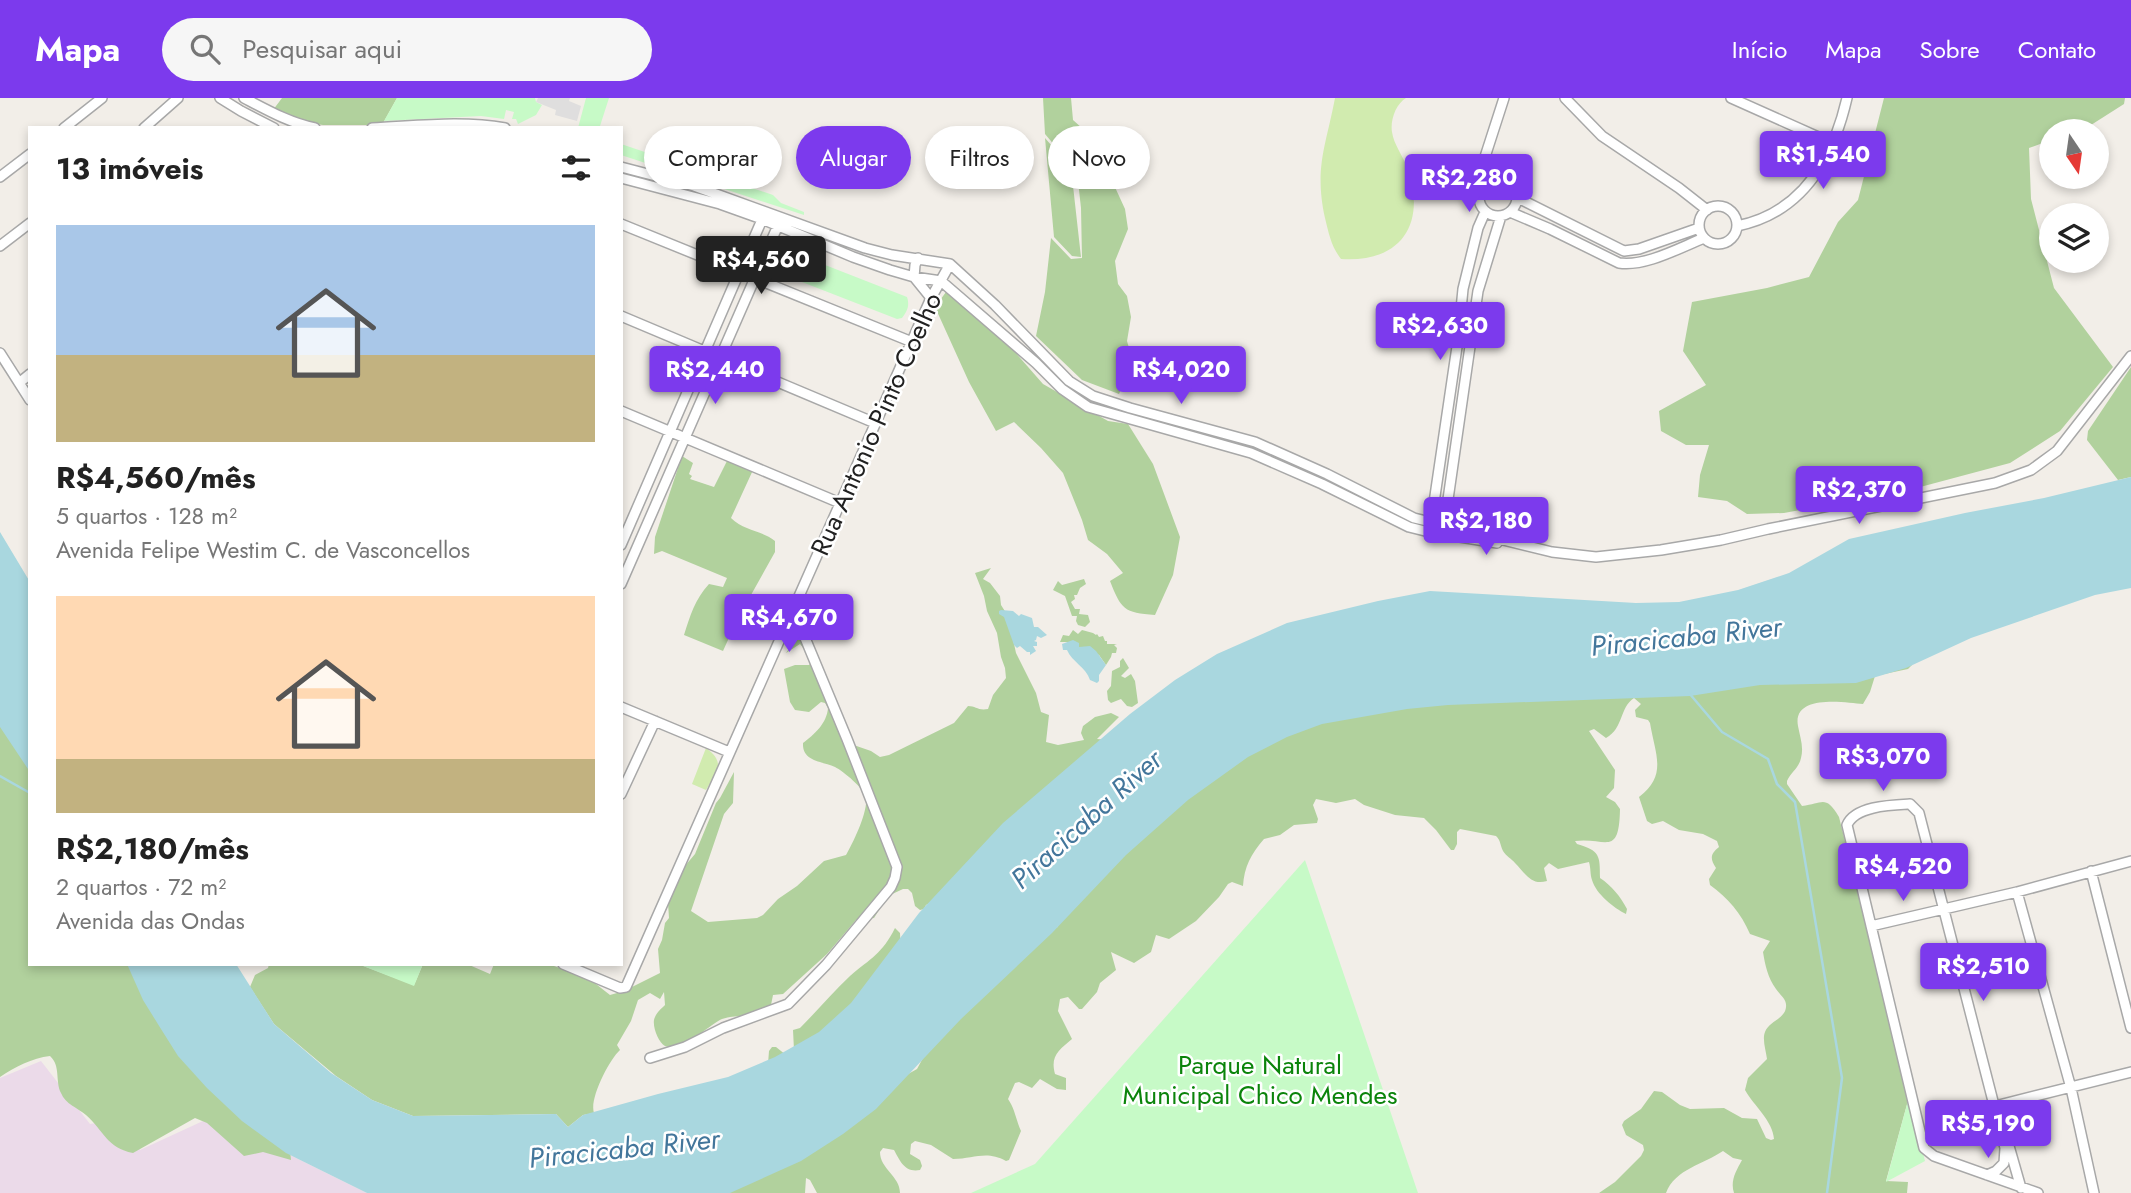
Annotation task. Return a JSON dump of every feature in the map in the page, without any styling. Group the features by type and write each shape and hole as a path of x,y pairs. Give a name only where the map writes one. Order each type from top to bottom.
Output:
{"street":[{"path":"67,126 102,98"},
{"path":"146,126 178,98"},
{"path":"220,98 236,102 271,126"},
{"path":"244,98 283,118 307,126"},
{"path":"1488,181 1484,160 1504,98"},
{"path":"1565,98 1602,136 1707,210"},
{"path":"1731,98 1833,144"},
{"path":"1737,226 1753,223 1773,214 1810,183 1833,144 1847,98"},
{"path":"414,126 494,126"},
{"path":"0,177 28,156"},
{"path":"623,168 694,186 780,221 865,248 950,264 1069,381 1093,396 1255,442 1327,474 1414,518 1576,556 1632,555 1721,540 1996,483 2031,470 2057,451 2131,356"},
{"path":"623,179 764,215"},
{"path":"1444,527 1478,291 1506,214 1514,205 1516,197 1514,188 1505,180 1488,181 1481,189 1479,198 1490,215 1506,214 1550,229 1619,263 1648,260 1704,238"},
{"path":"1516,197 1624,251 1639,249 1699,228"},
{"path":"1719,206 1734,215 1737,226 1734,236 1725,243 1713,244 1704,238 1699,228 1701,218 1707,210 1719,206"},
{"path":"1431,523 1463,289 1478,228 1486,212"},
{"path":"623,540 764,215"},
{"path":"780,221 853,257 914,277 941,281 1062,389 1088,407 1251,453 1299,473 1409,527 1492,543 1527,545"},
{"path":"623,578 780,221"},
{"path":"0,246 28,225"},
{"path":"623,225 912,341"},
{"path":"918,258 914,277 931,298"},
{"name":"Rua Antonio Pinto Coelho","path":"568,966 623,989 626,987 931,298 950,264"},
{"path":"1463,289 1478,291"},
{"path":"623,317 876,424"},
{"path":"1458,340 1471,343"},
{"path":"0,354 28,397"},
{"path":"19,383 28,376"},
{"path":"623,412 840,503"},
{"path":"650,1058 685,1047 723,1028 788,1004 826,965 891,887 895,878 897,867 793,608"},
{"path":"623,708 729,752"},
{"path":"623,790 655,721"},
{"path":"1987,1175 2004,1163 2006,1152 1919,813 1910,804 1861,812 1850,818 1847,825 1922,1142 1934,1156 2021,1188 2038,1193"},
{"path":"1871,926 2017,892 2131,861"},
{"path":"2091,871 2131,1028"},
{"path":"2017,892 2071,1088 2094,1193"},
{"path":"1995,1105 2131,1072"},
{"path":"2002,1132 2008,1143 2021,1188"}],"shaded area":[{"path":"538,98 570,98 569,101 581,106 577,121 555,115 556,110 536,102"},
{"path":"41,1061 90,1124 126,1118 140,1150 229,1109 286,1153 367,1193 0,1193 0,1078"}],"green space":[{"path":"282,98 397,98 382,125 323,125 303,122 273,110"},
{"path":"397,98 535,98 536,102 542,105 536,115 518,124 516,119 512,119 514,112 506,110 504,119 481,116 384,121"},
{"path":"586,98 609,98 600,126 579,126"},
{"path":"1043,98 1071,98 1073,120 1080,126 1048,126 1048,138 1045,134"},
{"path":"1335,98 1406,98 1397,108 1392,132 1407,167 1414,205 1405,235 1394,246 1380,254 1341,259 1329,235 1322,200 1321,171"},
{"path":"1884,98 2125,98 2124,104 2100,119 2039,119 2039,144 2029,148 2031,199 2039,230 2039,273 2050,273 2054,288 2113,367 2060,431 2010,463 1909,490 1784,513 1747,514 1727,501 1698,497 1700,475 1709,445 1686,445 1661,431 1659,411 1706,385 1683,351 1692,302 1809,277 1838,222 1858,200"},
{"path":"1045,138 1048,141 1048,171"},
{"path":"623,145 644,152 644,163 623,156"},
{"path":"725,189 755,189 773,195 781,203 804,212 804,215"},
{"path":"1050,189 1073,189 1081,257 1072,256 1054,237"},
{"path":"1079,189 1116,189 1125,209 1128,229 1115,261 1118,284 1127,296 1131,317 1127,341 1133,362 1119,394 1082,380 1036,336 1045,292 1051,238 1071,259 1082,258"},
{"path":"774,245 907,297 907,311 902,318 897,319 766,268 762,259"},
{"path":"946,292 1014,351 1043,384 1108,421 1128,424 1153,464 1180,537 1173,575 1155,615 1130,611 1117,598 1110,581 1123,573 1107,554 1088,540 1063,473 1014,422 996,431 969,382 935,307"},
{"path":"2131,367 2131,477 2118,480 2087,440 2088,431"},
{"path":"682,456 693,463 690,479 714,487 728,459 753,470 731,518 741,526 775,541 775,552 723,651 684,635 704,590 709,584 723,587 727,578 662,551 654,554 655,537"},
{"path":"991,568 983,579 990,583 1000,596 1001,605 1008,616 1016,653 1036,693 1041,712 1049,715 1046,742 1058,745 1084,740 1081,733 1083,726 1095,717 1111,713 1119,717 1097,739 1109,740 937,899 920,910 915,906 912,893 908,889 888,896 874,918 856,920 827,954 783,994 773,995 770,1010 754,1016 722,1019 687,1042 672,1047 665,1046 660,1041 654,1024 656,1015 665,1005 664,992 660,999 650,993 638,1000 631,1021 617,1045 620,1050 597,1090 594,1113 583,1115 568,1127 556,1114 413,1116 372,1100 336,1076 274,1024 250,987 255,975 268,966 363,966 414,985 422,966 472,966 490,974 493,966 554,966 587,977 610,995 624,991 660,973 658,949 669,918 668,903 679,873 695,854 716,803 734,772 733,803 724,814 691,911 708,922 757,918 763,915 824,861 846,855 866,804 865,794 848,776 806,754 803,743 823,724 828,708 821,702 809,712 795,710 790,702 784,669 811,663 800,644 786,653 802,630 842,741 880,757 889,755 954,723 968,706 988,709 993,695 1006,678 997,633 975,573"},
{"path":"1084,579 1086,584 1074,595 1075,599 1071,602 1075,609 1080,609 1079,614 1088,615 1090,622 1085,627 1078,625 1077,616 1072,616 1065,596 1053,590 1058,581 1062,585"},
{"path":"1073,630 1078,634 1082,630 1103,636 1107,644 1117,644 1114,645 1117,648 1116,653 1112,653 1106,665 1099,655 1067,642 1060,642 1063,635 1069,636"},
{"path":"1123,658 1129,668 1121,676 1125,678 1131,674 1135,681 1138,703 1132,707 1127,706 1121,699 1111,703 1108,700 1107,691 1111,686 1112,671 1120,667"},
{"path":"1912,665 1908,669 1875,676 1863,704 1821,702 1803,709 1798,716 1801,758 1787,781 1802,806 1827,803 1839,817 1909,1097 1886,1181 1908,1182 1907,1193 1734,1193 1733,1180 1742,1160 1723,1151 1676,1178 1666,1193 1599,1193 1615,1182 1641,1156 1643,1145 1626,1135 1622,1125 1641,1109 1654,1091 1662,1092 1690,1109 1724,1108 1742,1118 1757,1119 1766,1138 1774,1139 1767,1120 1745,1090 1748,1078 1767,1059 1765,1032 1783,1014 1786,1007 1766,967 1763,952 1770,941 1750,934 1733,907 1710,885 1709,879 1716,868 1712,857 1719,847 1717,841 1703,834 1679,830 1663,821 1652,824 1647,821 1639,797 1654,781 1657,763 1650,723 1636,717 1635,710 1641,704 1634,698 1629,702 1612,734 1606,738 1594,729 1589,731 1615,770 1614,788 1606,797 1620,809 1617,834 1609,842 1575,841 1597,855 1600,878 1619,896 1627,909 1626,914 1597,890 1589,862 1558,869 1549,863 1544,868 1547,881 1537,882 1529,878 1504,853 1496,836 1460,829 1457,832 1457,844 1454,850 1451,850 1424,818 1395,815 1364,805 1355,799 1336,803 1316,799 1313,805 1317,823 1294,825 1280,835 1264,839 1249,861 1243,886 1232,882 1228,884 1196,921 1169,939 1156,935 1151,952 1134,963 1111,952 1116,970 1100,983 1097,992 1082,1009 1068,997 1060,999 1058,1011 1072,1039 1057,1054 1054,1068 1055,1074 1066,1078 1066,1090 1057,1089 1040,1079 1032,1088 1015,1083 1008,1099 1021,1131 1009,1160 992,1156 953,1159 931,1145 915,1141 911,1144 910,1154 920,1160 920,1170 907,1168 894,1150 883,1148 880,1152 883,1163 897,1182 900,1193 817,1193 806,1178 805,1193 592,1193 885,1087 917,1069 936,1034 1043,930 1058,927 1054,916 1167,802 1326,707"},
{"path":"0,717 28,757 28,966 145,966 290,1150 291,1160 263,1152 244,1156 207,1123 195,1118 133,1153 124,1151 111,1143 86,1115 63,1097 56,1064 50,1056 24,1063 0,1077"},
{"path":"706,748 716,758 718,768 706,790 692,784"},
{"name":"Parque Natural Municipal Chico Mendes","path":"1305,860 1418,1193 971,1193 1035,1164"},
{"path":"895,928 900,933 901,952 889,967 871,1002 853,1013 830,1040 775,1075 760,1078 754,1076 768,1064 772,1047 786,1055 791,1054 794,1050 793,1030 800,1028 850,976 876,955"},
{"path":"363,966 422,966 414,986"},
{"path":"1909,1097 1925,1161 1886,1182"}],"water":[{"name":"Piracicaba River","path":"2131,477 2131,588 2095,595 1971,638 1906,668 1856,683 1760,685 1690,696 1448,705 1407,709 1322,724 1287,737 1248,757 1188,800 1126,855 1052,933 961,1019 876,1109 801,1161 730,1193 367,1193 286,1153 242,1121 207,1088 178,1056 143,1000 128,966 237,966 274,1024 331,1073 372,1100 413,1116 556,1114 568,1127 583,1115 728,1077 775,1057 819,1032 851,1003 919,913 1003,823 1130,714 1175,680 1217,654 1287,623 1430,591 1636,603 1679,602 1738,590 1789,573 1849,539"},
{"path":"0,532 28,579 28,769 0,727"},
{"path":"1001,610 1032,618 1034,627 1047,635 1041,638 1037,636 1034,641 1037,646 1033,646 1036,651 1030,655 1030,652 1014,645 1004,617 999,614"},
{"path":"1073,640 1079,643 1079,647 1090,646 1106,665 1097,683 1090,680 1067,650 1063,650 1062,644"}],"waterway":[{"path":"1689,693 1722,732 1768,759 1777,784 1795,802 1842,1078 1827,1193"},
{"path":"0,776 28,792"}]}
